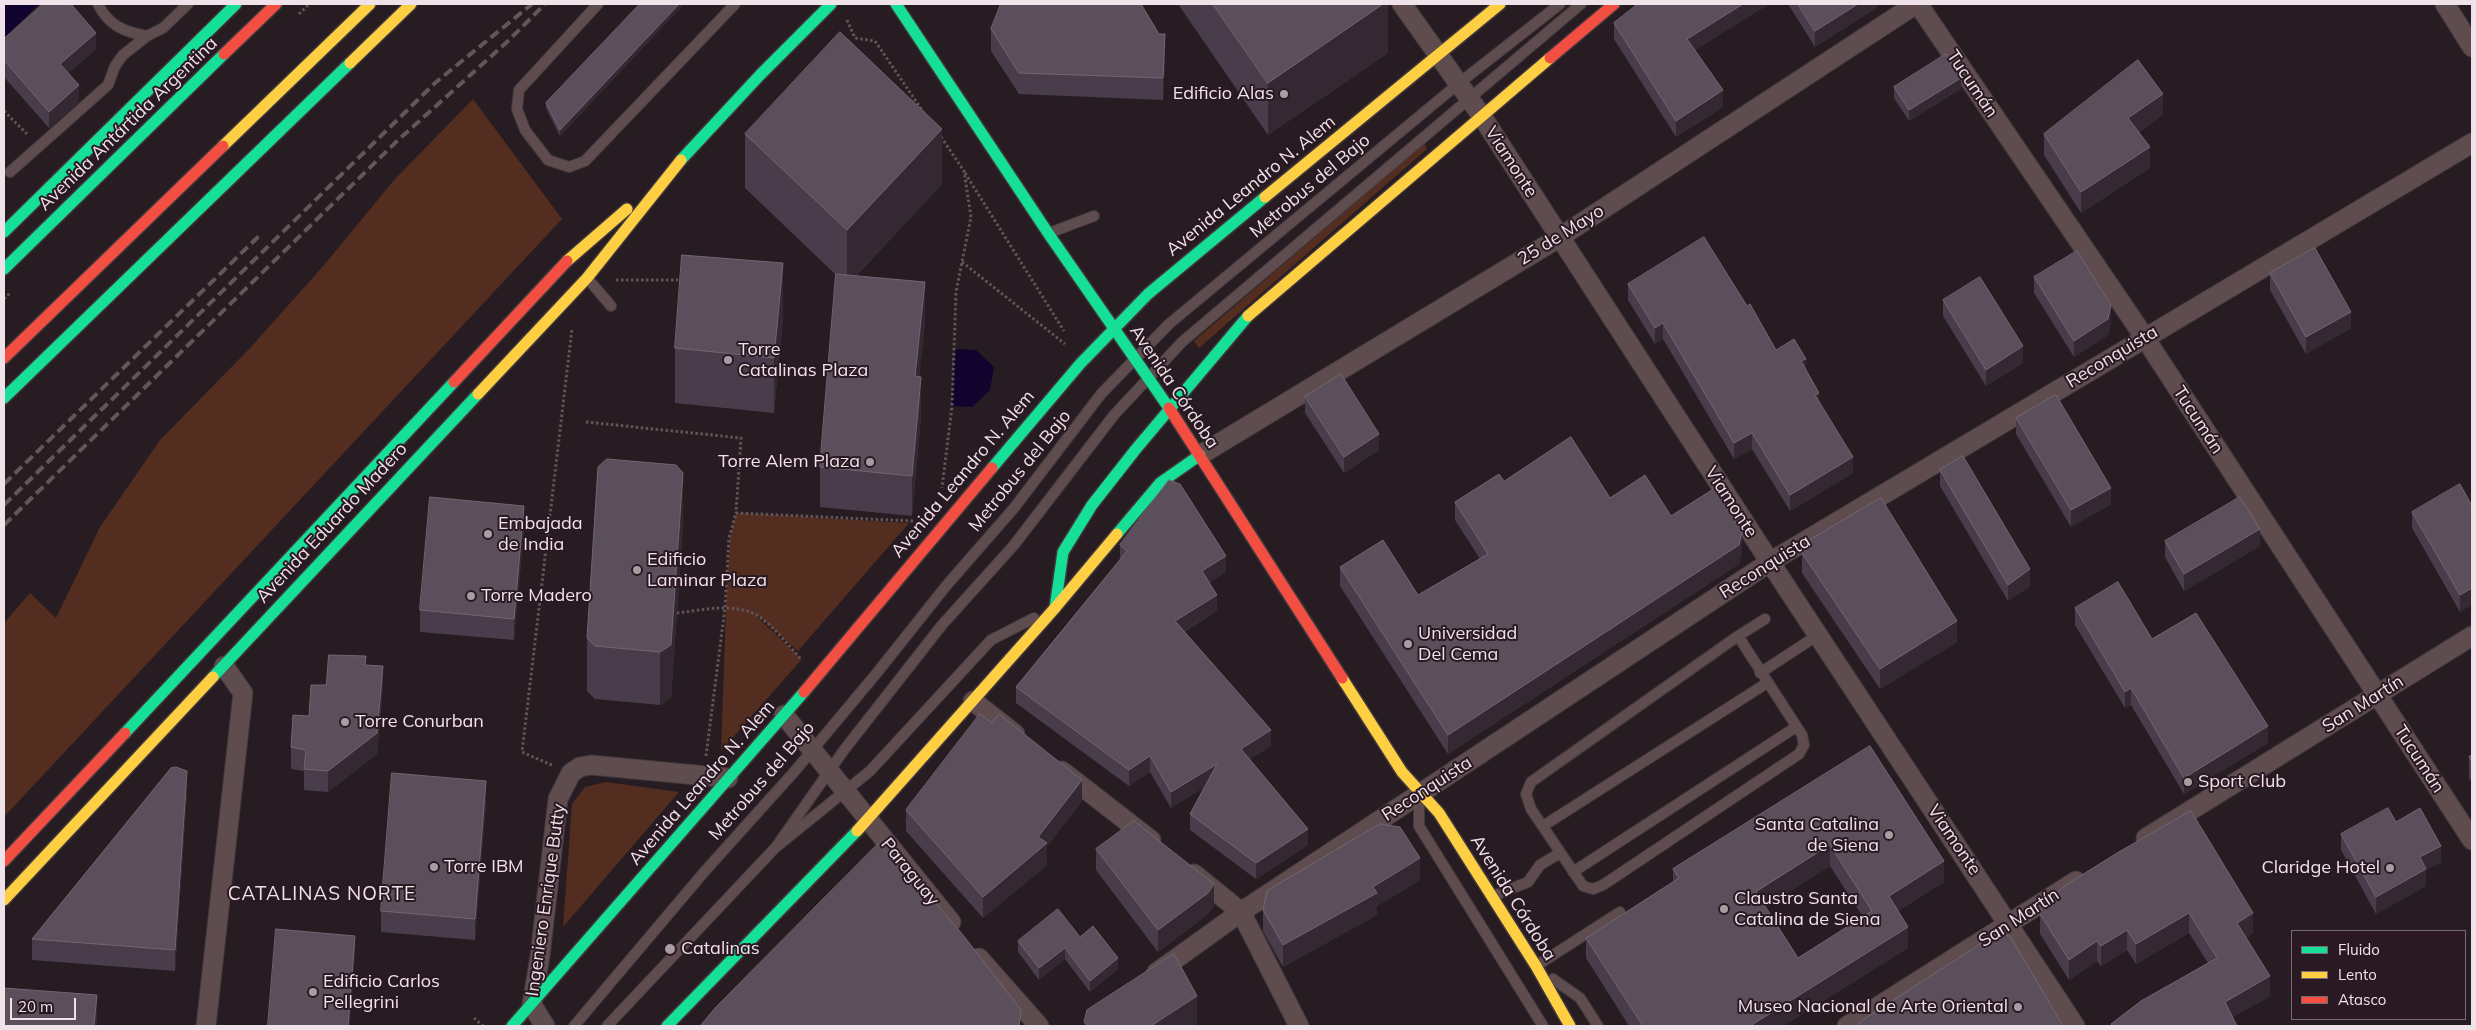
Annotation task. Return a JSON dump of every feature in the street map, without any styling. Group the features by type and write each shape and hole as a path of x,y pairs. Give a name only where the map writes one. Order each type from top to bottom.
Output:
{"main road":[{"name":"Avenida Antártida Argentina","path":"4,232 236,4"},
{"name":"Avenida Antártida Argentina","path":"4,269 276,4"},
{"path":"4,358 370,4"},
{"path":"4,398 411,4"},
{"name":"Avenida Eduardo Madero","path":"4,900 587,278 678,163 760,75 831,4"},
{"name":"Avenida Córdoba","path":"896,4 1048,233 1170,409 1402,772 1438,813 1536,966 1570,1026"},
{"name":"Avenida Leandro N. Alem","path":"512,1026 784,715 934,536 1113,328 1148,294 1500,4"},
{"path":"1055,608 1063,552 1092,505 1246,318 1481,115 1614,4"},
{"name":"Avenida Eduardo Madero","path":"4,861 564,264 678,163"},
{"path":"667,1026 868,820 1055,608 1160,483 1200,455"}],"street":[{"name":"Viamonte","path":"1402,4 1481,115 1770,562 2075,1026"},
{"name":"25 de Mayo","path":"1200,455 1560,237 1917,4"},
{"name":"Tucumán","path":"1917,4 2144,338 2472,840"},
{"path":"2445,4 2472,47"},
{"name":"Reconquista","path":"1138,986 1241,912 1770,562 2472,143"},
{"name":"San Martín","path":"2134,845 2472,636"},
{"path":"207,1018 243,693 224,666"},
{"path":"973,701 1027,743"},
{"name":"Paraguay","path":"784,715 964,938 1039,1026"},
{"path":"1050,761 1166,852"},
{"path":"571,773 580,767 591,765 728,778"},
{"name":"Ingeniero Enrique Butty","path":"544,1026 532,1005 540,956 558,799 571,773"},
{"path":"1182,864 1241,912 1299,1026"},
{"name":"San Martín","path":"1847,1026 2092,871"}],"lane":[{"path":"98,4 103,15 114,25 129,33 146,36"},
{"path":"10,172 108,85 119,61 146,36 164,28 188,4"},
{"path":"598,4 519,90 518,109 525,130 548,160 568,167 585,161 735,4"},
{"name":"Metrobus del Bajo","path":"574,1026 705,871 812,749 1014,508 1101,394 1134,358 1169,324 1458,84 1560,4"},
{"name":"Metrobus del Bajo","path":"776,846 809,797 942,625 1014,545 1114,415 1148,377 1190,336 1581,4"},
{"path":"1048,233 1094,216"},
{"path":"587,278 611,306"},
{"name":"Metrobus del Bajo","path":"607,1026 776,846 870,772 991,640 1055,608"},
{"path":"1738,636 1767,684 1802,735 1804,745 1799,754 1603,886 1593,889 1583,886 1531,809 1526,794 1531,782 1738,636 1764,619"},
{"path":"1760,673 1818,635"},
{"path":"1542,826 1767,684"},
{"path":"1573,872 1796,727"},
{"path":"1419,793 1419,826 1543,1026"},
{"path":"1492,896 1528,882 1540,865 1560,853"},
{"path":"1598,1026 1580,998 1536,966 1620,912"}],"path":[{"path":"843,12 855,38 875,41 925,114"},
{"path":"936,130 964,171 1064,331"},
{"path":"941,491 952,406 956,292 971,217 964,171"},
{"path":"962,262 1063,342"},
{"path":"571,773 522,752 573,325"},
{"path":"586,422 741,438 736,513 730,538 725,608 703,776"},
{"path":"736,513 918,521"},
{"path":"677,613 725,608 744,611 761,618 802,660"},
{"path":"474,1018 482,1026"}],"shaded area":[{"path":"4,4 39,4 4,38"},
{"path":"473,99 562,219 4,817 4,623 30,593 56,618 100,527 160,440 250,348 325,264 394,180"},
{"path":"1424,143 1427,149 1199,348 1194,341"},
{"path":"955,349 976,350 994,367 990,390 972,407 952,406"},
{"path":"736,513 909,523 798,651 761,618 755,615 802,659 721,751 730,538"},
{"path":"606,782 679,792 563,927 572,804 585,787"}],"building":[{"path":"43,4 71,4 96,33 60,64 79,85 49,112 4,60 4,39"},
{"path":"640,4 679,4 560,130 546,103"},
{"path":"1001,4 1141,4 1159,34 1165,34 1163,78 1019,73 991,29"},
{"path":"1213,4 1383,4 1268,83"},
{"path":"1638,4 1743,4 1687,39 1723,90 1676,121 1614,23"},
{"path":"1798,4 1858,4 1815,31"},
{"path":"840,32 942,129 847,230 745,134"},
{"path":"1946,54 1961,78 1909,110 1894,87"},
{"path":"2138,60 2163,94 2128,118 2150,147 2081,192 2044,134"},
{"path":"1704,237 1747,306 1750,304 1776,350 1794,339 1806,359 1801,361 1819,393 1815,395 1853,457 1790,495 1752,433 1734,443 1663,323 1655,328 1628,284"},
{"path":"2315,248 2351,312 2306,337 2270,273"},
{"path":"2077,251 2111,305 2108,319 2074,341 2034,277"},
{"path":"682,255 783,263 774,358 675,348"},
{"path":"836,274 925,282 915,376 921,377 912,476 820,467"},
{"path":"1980,277 2023,346 1986,370 1943,300"},
{"path":"1341,374 1379,434 1344,457 1305,397"},
{"path":"2056,395 2111,488 2071,510 2016,418"},
{"path":"1571,437 1610,498 1645,475 1671,516 1715,488 1742,532 1739,545 1448,735 1340,567 1383,540 1418,595 1488,554 1455,502 1499,474 1504,481"},
{"path":"1963,456 2030,569 2008,585 1940,470"},
{"name":"Edificio Laminar Plaza","path":"607,459 676,465 683,473 671,645 660,652 595,646 587,638 598,467"},
{"path":"1169,480 1180,484 1226,556 1202,571 1217,595 1175,621 1271,730 1241,749 1308,829 1256,863 1190,814 1217,764 1171,792 1150,756 1129,770 1016,687 1127,551 1120,545"},
{"path":"2460,484 2472,506 2472,588 2460,595 2412,512"},
{"name":"Torre Madero","path":"430,497 524,506 514,619 420,610"},
{"path":"2240,497 2260,529 2184,574 2165,541"},
{"path":"1881,498 1957,621 1880,669 1802,553 1805,543"},
{"path":"2118,582 2152,639 2196,613 2268,726 2184,778 2131,688 2125,692 2075,608"},
{"name":"Torre Conurban","path":"329,655 366,656 365,665 383,666 377,733 328,771 304,769 306,750 291,747 293,715 309,716 311,685 326,685"},
{"path":"980,714 992,723 999,714 1082,780 1038,837 1047,843 983,897 906,810"},
{"path":"1870,746 1944,861 1889,896 1908,927 1750,1026 1643,1026 1586,938 1679,878 1673,869","holes":["1830,845 1872,911 1798,958 1756,892"]},
{"path":"176,767 187,771 175,950 32,939 171,768"},
{"name":"Torre IBM","path":"392,773 486,781 475,919 381,911"},
{"name":"Claridge Hotel","path":"2388,808 2396,822 2420,808 2441,846 2420,857 2426,869 2376,897 2341,834"},
{"path":"2191,811 2253,913 2237,923 2270,976 2225,1002 2237,1026 2113,1026 2111,1024 2141,1001 2217,958 2189,913 2136,944 2127,930 2101,946 2097,941 2069,960 2040,914 2042,904 2066,885 2117,853"},
{"path":"1134,821 1214,884 1208,893 1158,930 1096,849"},
{"path":"1380,824 1400,827 1420,858 1373,887 1377,893 1283,945 1263,910 1267,891"},
{"path":"878,844 914,878 963,935 1021,1010 1019,1026 700,1026 716,1007"},
{"path":"1058,909 1080,937 1093,926 1118,958 1090,981 1065,948 1039,968 1018,941"},
{"name":"Edificio Carlos Pellegrini","path":"276,929 355,936 348,1026 268,1026"},
{"path":"1996,934 2010,936 2063,1026 1858,1026 1860,1022"},
{"path":"1174,954 1197,996 1151,1026 1087,1026 1084,1022 1087,1010"},
{"path":"4,988 97,995 94,1026 4,1026"}],"railway":[{"path":"4,505 435,83 532,4"},
{"path":"4,525 396,142 507,42 545,4"},
{"path":"4,484 260,235"}],"traffic: fast":[{"path":"4,232 236,4"},
{"path":"681,160 760,75 831,4"},
{"path":"896,4 1048,233 1169,408"},
{"path":"4,269 224,54"},
{"path":"4,398 350,63"},
{"path":"992,468 1080,364 1148,294 1265,197"},
{"path":"1055,608 1063,552 1092,505 1136,449 1248,316"},
{"path":"125,733 454,382"},
{"path":"213,677 478,394"},
{"path":"1117,534 1160,483 1200,455"},
{"path":"512,1026 804,692"},
{"path":"667,1026 857,831"}],"traffic: slow":[{"path":"223,146 370,4"},
{"path":"350,63 411,4"},
{"path":"1265,197 1500,4"},
{"path":"1248,316 1550,58"},
{"path":"478,394 587,278 681,160"},
{"path":"567,261 627,209"},
{"path":"857,831 1055,608 1117,534"},
{"path":"4,900 213,677"},
{"path":"1342,678 1402,772 1439,813 1536,966 1570,1026"}],"traffic: jam":[{"path":"224,54 276,4"},
{"path":"1550,58 1614,4"},
{"path":"4,358 223,146"},
{"path":"454,382 567,261"},
{"path":"1169,408 1342,678"},
{"path":"804,692 992,468"},
{"path":"4,861 125,733"}],"place":[{"name":"Edificio Alas","path":"1284,94"},
{"name":"Torre Catalinas Plaza","path":"728,360"},
{"name":"Torre Alem Plaza","path":"870,462"},
{"name":"Embajada de India","path":"488,534"},
{"name":"Edificio Laminar Plaza","path":"637,570"},
{"name":"Torre Madero","path":"471,596"},
{"name":"Universidad Del Cema","path":"1408,644"},
{"name":"Torre Conurban","path":"345,722"},
{"name":"Sport Club","path":"2188,782"},
{"name":"Santa Catalina de Siena","path":"1889,835"},
{"name":"Torre IBM","path":"434,867"},
{"name":"Claridge Hotel","path":"2390,868"},
{"name":"Claustro Santa Catalina de Siena","path":"1724,909"},
{"name":"Catalinas","path":"670,949"},
{"name":"Edificio Carlos Pellegrini","path":"313,992"},
{"name":"Museo Nacional de Arte Oriental","path":"2018,1007"}],"district":[{"name":"CATALINAS NORTE","path":"322,894"}]}
